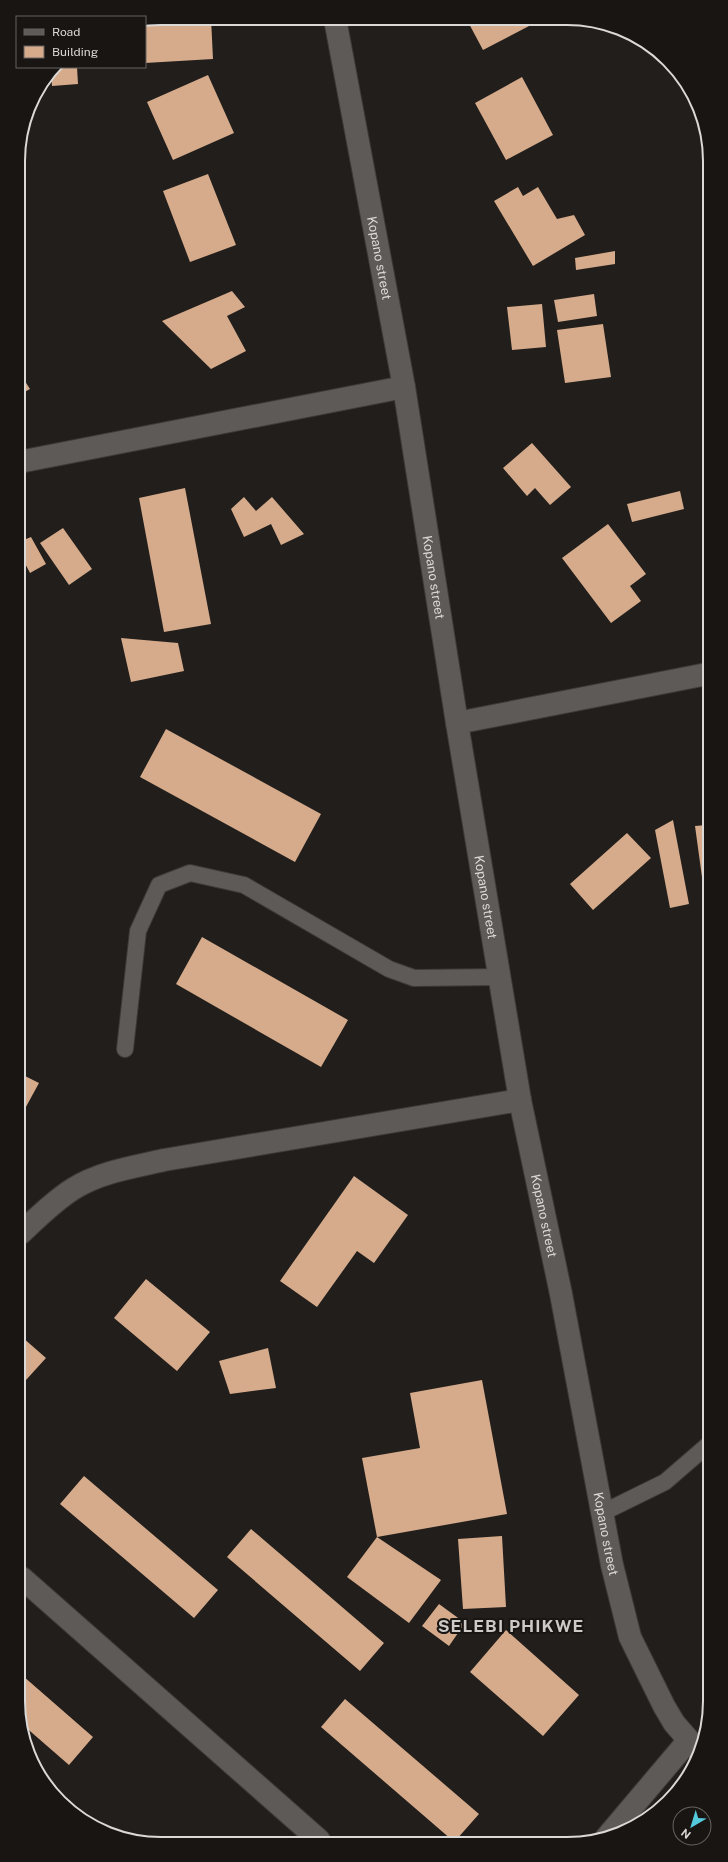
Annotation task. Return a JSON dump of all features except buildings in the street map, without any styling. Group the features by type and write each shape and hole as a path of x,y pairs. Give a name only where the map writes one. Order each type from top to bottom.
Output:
{"street":[{"name":"Kopano street","path":"336,25 404,386 457,723 520,1100 561,1294 612,1565 630,1637 664,1706 674,1723 694,1747"},
{"path":"25,461 404,386"},
{"path":"457,723 703,675"},
{"path":"25,1229 50,1205 74,1188 88,1181 122,1170 164,1160 269,1141 520,1100"},
{"path":"25,1581 316,1837"},
{"path":"616,1828 694,1747"}],"lane":[{"path":"125,1049 138,931 159,885 190,873 244,885 389,970 414,978 499,977"},
{"path":"602,1513 666,1482 703,1449"}],"district":[{"name":"SELEBI PHIKWE","path":"511,1626"}]}
